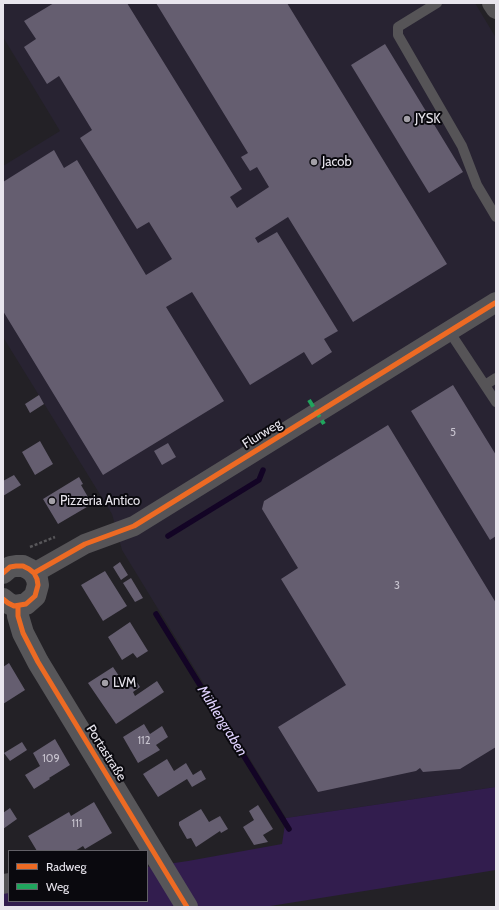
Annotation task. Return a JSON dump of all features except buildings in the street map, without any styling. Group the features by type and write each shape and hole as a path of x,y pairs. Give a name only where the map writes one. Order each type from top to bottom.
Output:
{"main road":[{"path":"3,573 16,566 29,569 34,574 38,585 35,596 26,604 10,602"},
{"name":"Portastraße","path":"10,602 18,616 23,633 38,662 147,850"},
{"name":"Portastraße","path":"152,859 187,907"}],"street":[{"path":"492,3 496,9"},
{"name":"Flurweg","path":"34,574 85,544 134,526 496,302"}],"lane":[{"path":"437,3 398,27 398,36 462,146 477,185 496,217"},
{"path":"449,331 496,402"},
{"path":"485,385 496,378"}],"shaded area":[{"path":"3,3 475,3 496,38 496,787 286,818 122,550 112,514 3,337 3,166 60,131 3,37"},
{"path":"496,787 496,870 264,907 3,907 3,889 8,888 8,902 148,902 148,867 282,844 286,818"}],"waterway":[{"name":"Mühlengraben","path":"168,536 259,480 263,470"},
{"name":"Mühlengraben","path":"156,614 289,829"}],"marked path":[{"path":"309,400 324,424"}],"cycle path":[{"path":"34,573 85,544 134,526 495,303"},
{"path":"3,573 10,567 23,566 34,573 38,585 35,596 26,604 14,606 3,599"},
{"path":"18,606 18,616 23,633 38,662 187,907"}],"place":[{"name":"JYSK","path":"407,119"},
{"name":"Jacob","path":"314,162"},
{"name":"Pizzeria Antico","path":"52,501"},
{"name":"LVM","path":"105,683"}]}
